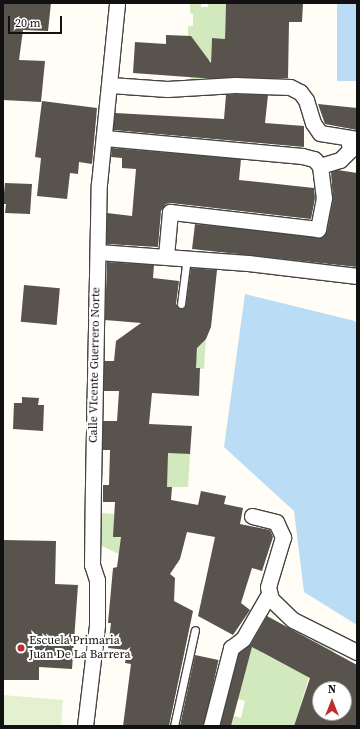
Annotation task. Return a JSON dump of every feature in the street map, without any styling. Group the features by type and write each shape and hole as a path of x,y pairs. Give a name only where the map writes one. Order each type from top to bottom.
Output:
{"street":[{"name":"Calle VIcente Guerrero Norte","path":"85,726 97,625 97,580 92,565 92,550 99,184 105,138 117,3"},
{"path":"110,85 167,89 235,85 290,87 300,92 306,100 313,124 320,133 353,138 350,150 340,160 320,166"},
{"path":"105,138 302,156 314,160 320,166 324,198 325,230 170,212 166,256"},
{"path":"98,252 187,257 357,276"},
{"path":"252,516 276,522 283,537 268,587 269,594 274,602 293,620 357,652"},
{"path":"211,726 231,648 243,639 269,594"}],"lane":[{"path":"181,304 187,257"},
{"path":"174,726 195,630"}],"green space":[{"path":"190,3 201,4 201,7 208,7 208,3 226,3 225,39 212,38 211,60 203,60 202,79 190,79 192,38 188,36 188,26 193,26 193,14 190,13"},
{"path":"198,337 206,338 204,369 181,367 182,357 197,358"},
{"path":"146,451 190,454 188,487 167,487 167,473"},
{"path":"102,513 114,514 114,537 184,544 178,564 134,564 119,554 100,545"},
{"path":"264,617 256,636 262,653 301,673 314,639 334,651 330,659 310,674 294,726 231,726 234,716 241,718 245,701 238,699 252,647 253,633"},
{"path":"3,695 63,700 61,726 3,726"}],"water":[{"path":"337,3 357,3 357,81 337,81"},
{"path":"245,294 355,321 357,326 357,625 304,592 294,511 224,447"}],"building":[{"path":"3,3 51,3 48,31 23,30 19,60 45,61 41,102 3,100"},
{"path":"226,3 303,3 302,22 289,22 288,78 202,78 133,73 135,42 166,44 166,35 191,36 211,63 212,38 225,39"},
{"path":"226,95 268,95 265,123 304,126 304,147 113,130 115,113 224,119"},
{"path":"42,101 97,108 92,164 79,162 78,174 70,173 67,199 37,196 41,158 35,157"},
{"path":"318,104 357,108 357,130 325,124"},
{"path":"112,148 241,159 239,180 314,188 315,198 311,219 171,203 166,204 161,211 158,247 107,244 107,213 132,216 136,169 122,168 122,158 111,157"},
{"path":"338,170 357,173 357,267 192,249 195,224 322,237 327,231 333,200 331,172"},
{"path":"5,183 32,184 30,214 5,213 6,204 3,204"},
{"path":"107,262 154,265 153,278 179,281 176,304 181,309 186,305 191,268 217,270 211,327 206,339 197,348 196,368 200,368 199,396 152,393 149,424 192,426 190,454 168,453 167,487 172,487 171,500 198,505 201,491 226,496 224,504 243,508 240,524 270,530 273,537 262,571 252,568 241,603 250,610 233,635 198,616 215,537 187,532 180,559 170,574 175,578 174,601 193,611 169,726 123,726 131,664 125,663 127,650 108,648 111,623 108,623 113,568 117,567 121,537 113,537 115,502 103,502 103,485 109,485 110,450 103,450 103,421 117,421 119,391 104,391 104,361 114,361 116,341 141,323 105,320"},
{"path":"24,285 60,288 57,325 21,322"},
{"path":"22,397 39,398 38,405 44,405 43,431 13,429 14,403 22,403"},
{"path":"3,540 56,541 55,584 78,585 72,669 39,667 39,680 3,680"},
{"path":"267,616 357,665 357,726 294,726 310,678 252,647 231,726 220,726 239,653 251,644"},
{"path":"195,655 218,660 204,726 180,726"}],"place":[{"name":"Escuela Primaria Juan De La Barrera","path":"21,648"}]}
